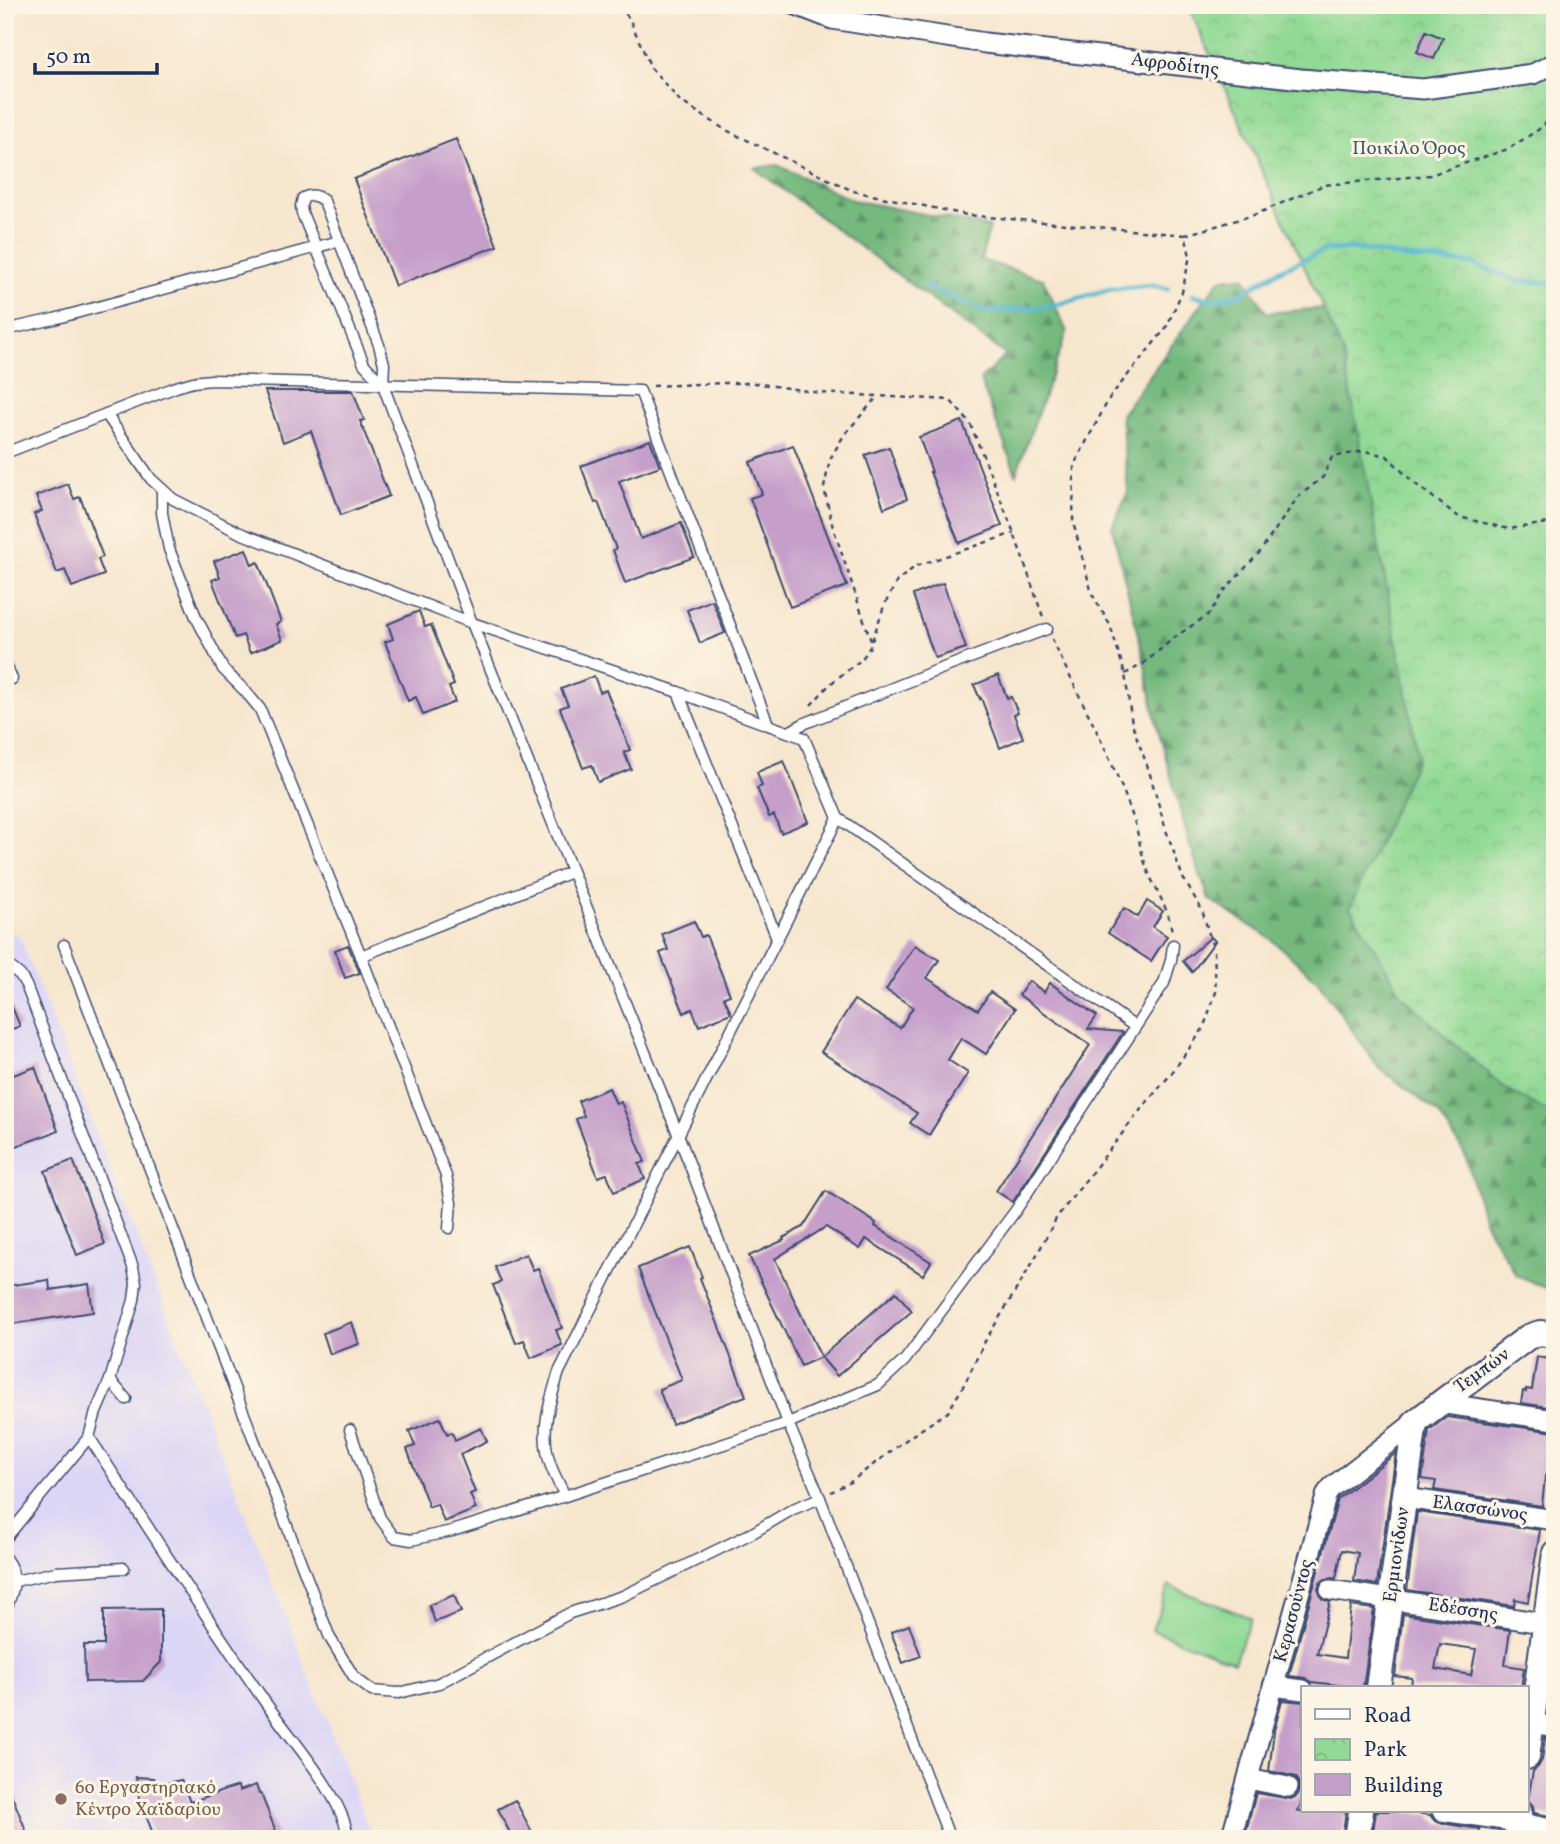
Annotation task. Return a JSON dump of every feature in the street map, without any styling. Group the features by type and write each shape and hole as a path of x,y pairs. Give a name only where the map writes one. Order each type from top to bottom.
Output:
{"street":[{"name":"Αφροδίτης","path":"796,5 832,19 985,43 1301,79 1423,89 1533,74 1555,63"},
{"name":"Τεμπών","path":"1415,1422 1528,1337 1540,1333 1555,1335"},
{"path":"1439,1403 1555,1420"},
{"name":"Ερμιονίδων","path":"1378,1686 1415,1422"},
{"name":"Κερασούντος","path":"1231,1839 1327,1493 1415,1422"},
{"name":"Ελασσώνος","path":"1405,1498 1555,1520"},
{"path":"1528,1754 1538,1724 1555,1553"},
{"name":"Εδέσσης","path":"1331,1590 1550,1624"},
{"path":"1273,1686 1301,1690"},
{"path":"1248,1779 1288,1787"},
{"path":"1357,1839 1361,1812"},
{"path":"1448,1812 1555,1830"}],"lane":[{"path":"383,385 384,364 379,345 324,201 310,195 303,198 301,206 317,248 364,364 383,385 472,623 678,1133 950,1839"},
{"path":"5,330 339,241"},
{"path":"5,453 176,387 211,380 640,391 768,724"},
{"path":"106,414 152,479 173,499 240,533 472,623 678,692 804,738 838,818 1134,1026"},
{"path":"162,489 162,513 169,549 196,617 223,669 260,709 361,956 446,1176 451,1203 449,1228"},
{"path":"789,732 930,673 1047,629"},
{"path":"5,662 12,679"},
{"path":"678,692 777,938"},
{"path":"565,1496 549,1461 546,1441 546,1414 559,1371 838,818"},
{"path":"361,956 571,872"},
{"path":"64,945 330,1637 354,1677 372,1691 399,1693 439,1683 570,1613 623,1596 754,1532 793,1509 820,1498"},
{"path":"350,1430 380,1518 394,1537 411,1541 565,1496 788,1423 878,1385 905,1360 1016,1210 1164,983 1173,945"},
{"path":"5,963 20,975 26,985 133,1267 136,1283 134,1300 110,1380 89,1437 5,1539"},
{"path":"110,1380 126,1399"},
{"path":"89,1437 263,1700 330,1791 345,1821 348,1839"},
{"path":"5,1558 13,1569 15,1581 5,1612"},
{"path":"15,1581 56,1572 124,1568"}],"path":[{"path":"620,5 630,20 651,68 680,101 724,129 853,191 967,215 1185,235 1254,215 1324,185 1430,175 1507,149 1538,130 1555,115"},
{"path":"1185,235 1190,256 1182,292 1166,328 1110,397 1074,465 1073,522 1092,594 1110,625 1125,674 1143,664 1175,637 1209,614 1225,590 1259,553 1298,496 1323,477 1332,457 1365,451 1387,456 1414,483 1459,517 1509,529 1555,522"},
{"path":"640,391 649,387 754,383 820,393 950,400 970,423 1014,533 1047,629 1113,769 1135,826 1145,865 1171,921 1173,945"},
{"path":"871,642 832,524 824,488 830,459 844,435 878,396"},
{"path":"803,724 808,709 830,684 861,660 897,581 916,566 1014,533"}],"shaded area":[{"path":"18,933 373,1839 5,1839 5,936"}],"green space":[{"name":"Ποικίλο Όρος","path":"1188,5 1555,5 1555,1116 1506,1089 1403,996 1350,907 1418,756 1343,353"},
{"path":"777,165 852,200 990,227 981,260 1043,279 1067,332 1016,474 980,380 1006,355 754,168"},
{"path":"1244,277 1267,313 1337,307 1555,970 1555,1292 1516,1275 1485,1223 1465,1154 1438,1113 1378,1067 1318,981 1271,939 1209,899 1189,843 1157,725 1112,527 1128,492 1121,415 1220,279"},
{"path":"1169,1586 1251,1618 1234,1662 1152,1630"}],"building":[{"path":"1426,31 1443,38 1434,59 1417,52"},
{"path":"456,139 497,246 395,286 354,179"},
{"path":"265,391 353,391 364,420 360,421 389,496 341,515 311,431 283,442"},
{"path":"962,421 1002,526 959,543 919,437"},
{"path":"650,440 660,466 619,481 641,539 681,523 694,557 625,583 613,550 616,549 581,466"},
{"path":"793,445 847,586 790,607 750,498 762,494 750,462"},
{"path":"889,447 907,499 884,508 865,455"},
{"path":"68,484 74,499 80,497 103,557 98,559 104,575 72,587 65,570 57,573 34,514 42,511 36,496"},
{"path":"246,549 252,565 258,562 281,622 276,624 282,640 250,653 243,635 235,638 212,580 220,577 214,561"},
{"path":"943,583 966,648 935,658 913,595"},
{"path":"712,600 725,633 700,643 687,610"},
{"path":"419,611 425,627 431,625 454,685 449,687 455,702 423,715 416,697 408,701 385,642 393,639 388,624"},
{"path":"998,675 1007,698 1011,697 1018,713 1014,715 1023,738 1000,748 974,685"},
{"path":"594,676 600,692 606,690 630,750 624,752 631,769 598,782 592,765 583,768 560,708 568,705 561,689"},
{"path":"784,761 808,822 781,833 774,815 769,817 757,788 762,786 757,772"},
{"path":"1147,901 1163,911 1153,927 1167,936 1151,961 1108,933 1124,908 1138,917"},
{"path":"694,921 701,937 706,935 730,995 724,997 731,1013 699,1026 692,1009 684,1013 660,953 668,950 662,934"},
{"path":"1211,937 1215,941 1192,972 1183,961"},
{"path":"348,945 360,973 345,978 335,950"},
{"path":"915,945 939,960 927,978 978,1010 990,992 1015,1009 986,1054 961,1038 948,1060 968,1073 929,1135 910,1123 917,1113 821,1052 854,1000 900,1028 913,1007 886,990"},
{"path":"1029,981 1044,992 1050,983 1097,1016 1088,1029 1123,1032 1013,1202 996,1191 1090,1045 1019,995"},
{"path":"5,990 20,1026 5,1032"},
{"path":"35,1067 58,1131 11,1148 5,1132 5,1078"},
{"path":"609,1088 616,1104 621,1102 645,1162 639,1164 645,1179 614,1192 607,1174 598,1177 576,1119 584,1116 578,1101"},
{"path":"73,1160 105,1244 77,1255 45,1171"},
{"path":"826,1191 931,1262 923,1275 866,1239 860,1249 826,1227 775,1259 821,1357 801,1366 749,1256 784,1240 783,1238 803,1227"},
{"path":"690,1247 746,1396 672,1424 659,1389 682,1380 638,1268"},
{"path":"526,1254 533,1270 538,1268 562,1328 556,1330 562,1345 531,1358 524,1340 516,1343 493,1285 501,1282 495,1267"},
{"path":"49,1280 50,1290 89,1284 93,1312 5,1325 5,1286"},
{"path":"896,1292 912,1311 837,1376 821,1357"},
{"path":"352,1322 359,1344 330,1354 323,1333"},
{"path":"1537,1357 1555,1360 1555,1408 1521,1403 1523,1391 1532,1390"},
{"path":"1447,1417 1555,1432 1552,1467 1545,1476 1542,1506 1434,1490 1436,1481 1422,1479 1429,1430"},
{"path":"440,1418 447,1434 452,1432 455,1440 481,1428 487,1441 460,1454 475,1492 470,1494 476,1509 444,1522 437,1504 429,1507 407,1449 415,1446 409,1431"},
{"path":"1396,1453 1377,1585 1354,1581 1358,1553 1342,1550 1336,1578 1325,1579 1318,1589 1322,1599 1330,1602 1317,1654 1345,1658 1351,1606 1374,1609 1363,1686 1312,1682 1305,1678 1289,1676 1338,1499"},
{"path":"1417,1512 1540,1530 1528,1602 1515,1599 1514,1606 1407,1590"},
{"path":"454,1595 461,1612 435,1622 429,1605"},
{"path":"161,1609 161,1662 143,1681 85,1682 84,1645 104,1645 104,1610"},
{"path":"1403,1614 1510,1630 1505,1665 1524,1668 1521,1686 1411,1686 1412,1678 1395,1676","holes":["1440,1644 1476,1649 1471,1675 1435,1669"]},
{"path":"909,1625 921,1656 903,1663 891,1632"},
{"path":"1551,1695 1555,1695 1555,1715 1548,1713"},
{"path":"1282,1700 1301,1702 1301,1803 1298,1811 1346,1812 1342,1839 1244,1839 1256,1793 1291,1799 1297,1796 1300,1790 1296,1777 1269,1771 1274,1731"},
{"path":"1545,1738 1555,1739 1555,1817 1534,1813 1528,1800 1533,1771 1542,1760"},
{"path":"136,1777 153,1778 163,1784 181,1780 190,1802 238,1786 239,1791 256,1785 279,1839 155,1839 139,1797"},
{"path":"6,1781 27,1833 16,1839 5,1839"},
{"path":"515,1800 532,1832 519,1839 513,1839 498,1809"},
{"path":"1376,1812 1430,1815 1440,1823 1480,1829 1478,1839 1372,1839"}],"waterway":[{"path":"1193,295 1214,300 1238,295 1282,269 1325,250 1358,249 1409,258 1474,264 1518,281 1555,283"},
{"path":"925,286 987,312 1053,306 1111,289 1153,285 1168,289"}],"place":[{"name":"6ο Εργαστηριακό Κέντρο Χαϊδαρίου","path":"61,1799"}]}
